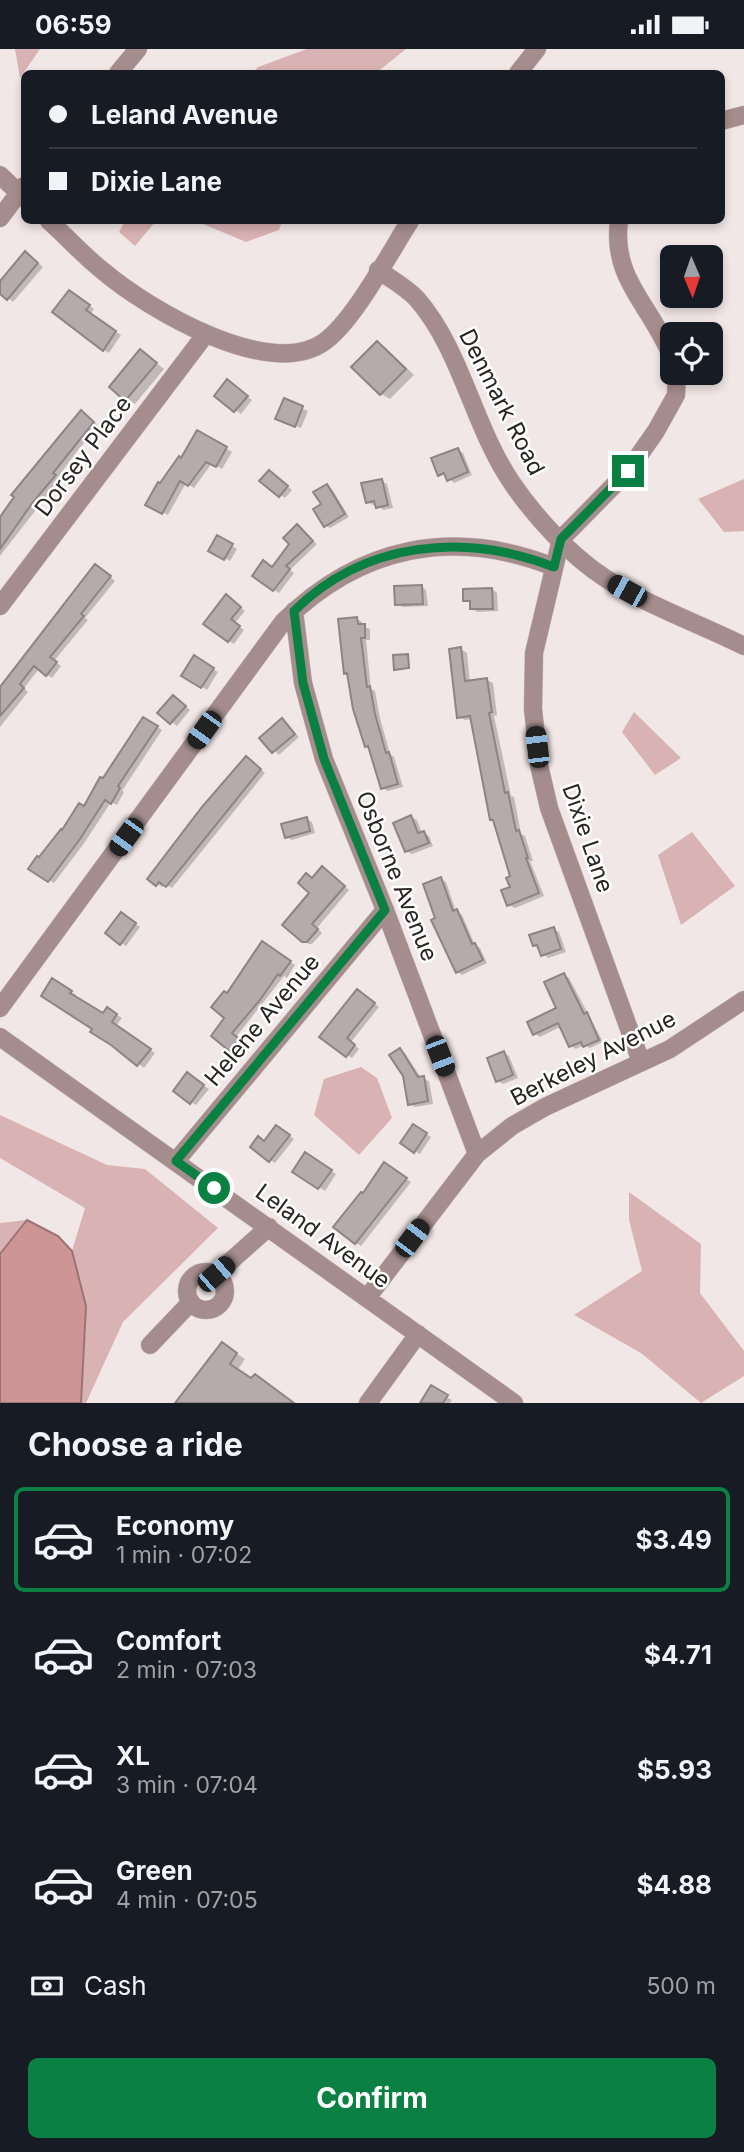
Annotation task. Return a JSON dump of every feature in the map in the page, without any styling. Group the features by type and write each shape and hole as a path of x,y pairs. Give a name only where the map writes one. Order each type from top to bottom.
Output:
{"street":[{"path":"120,70 138,49"},
{"path":"521,70 537,49"},
{"path":"725,120 744,114"},
{"path":"0,175 21,191"},
{"path":"0,218 21,194"},
{"path":"52,224 104,272 205,335 265,353 297,354 324,342 351,313 408,224"},
{"path":"619,224 616,240 625,275 660,337"},
{"name":"Denmark Road","path":"379,270 415,297 437,326 506,474 536,513 582,561 606,579 744,646"},
{"name":"Dorsey Place","path":"0,606 205,335"},
{"path":"561,539 628,471 656,431 676,395 676,385"},
{"name":"Dixie Lane","path":"561,539 534,653 533,709 539,765 549,808 640,1062"},
{"path":"0,1008 283,622 320,589 363,565 410,550 447,546 508,551 554,567"},
{"name":"Osborne Avenue","path":"294,611 303,683 324,759 385,910 477,1154"},
{"name":"Helene Avenue","path":"176,1161 385,910"},
{"name":"Berkeley Avenue","path":"367,1298 477,1154 512,1126 545,1107 670,1049 744,1000"},
{"name":"Leland Avenue","path":"0,1037 513,1403"},
{"path":"216,1274 269,1227"},
{"path":"204,1272 216,1274 225,1283 224,1295 213,1310 195,1307 191,1302 188,1290 192,1278 204,1272"},
{"path":"150,1345 191,1302"},
{"path":"368,1403 418,1335"}],"shaded area":[{"path":"15,49 40,49 26,70 21,70 20,78"},
{"path":"307,49 406,49 380,70 256,70"},
{"path":"123,224 153,224 135,246 119,232"},
{"path":"203,224 281,224 279,230 246,242"},
{"path":"744,479 744,531 724,532 698,499"},
{"path":"634,712 681,758 655,775 622,732"},
{"path":"692,832 735,886 681,925 658,855"},
{"path":"361,1067 377,1078 392,1118 359,1155 314,1115 324,1079"},
{"path":"0,1115 107,1165 145,1169 218,1228 123,1322 86,1403 81,1403 86,1306 72,1251 85,1208 0,1158"},
{"path":"629,1192 701,1244 700,1293 744,1351 744,1376 701,1403 641,1353 574,1315 642,1271 629,1220"},
{"path":"27,1220 0,1254 0,1223"},
{"path":"27,1220 58,1236 72,1251 86,1306 81,1403 0,1403 0,1254"}],"building":[{"path":"25,251 38,263 7,300 0,294 0,281"},
{"path":"69,290 90,305 86,310 116,331 103,351 52,312"},
{"path":"377,341 406,369 380,395 351,367"},
{"path":"140,349 157,363 125,401 109,387"},
{"path":"227,379 248,396 234,412 214,396"},
{"path":"284,398 303,406 295,427 275,419"},
{"path":"81,410 94,422 53,473 56,475 0,549 0,517 14,497 11,495"},
{"path":"197,430 227,447 216,467 206,462 188,486 180,481 162,514 145,505 158,482 160,483 179,456 181,458"},
{"path":"458,448 468,472 447,481 444,473 438,476 431,458"},
{"path":"269,470 288,486 279,497 259,481"},
{"path":"382,479 388,505 376,508 374,501 366,503 361,483"},
{"path":"327,484 345,514 324,527 313,509 321,504 313,492"},
{"path":"297,524 313,541 286,566 290,569 273,591 252,576 263,560 272,567 289,544 283,538"},
{"path":"217,535 233,544 224,560 208,551"},
{"path":"95,564 111,576 81,614 84,616 50,657 57,662 46,676 34,666 20,684 24,688 0,716 0,687"},
{"path":"422,585 423,604 395,605 394,586"},
{"path":"492,588 493,609 470,609 470,601 463,601 463,589"},
{"path":"226,594 241,607 231,619 240,626 228,642 203,624"},
{"path":"357,617 358,624 365,624 365,638 361,638 367,687 370,686 386,753 389,752 398,784 381,789 353,709 347,673 344,674 338,619"},
{"path":"461,647 465,681 487,678 492,712 489,713 505,793 508,792 516,831 519,830 539,893 507,906 501,890 510,887 506,878 510,876 493,820 490,820 470,716 457,718 449,649"},
{"path":"408,654 409,668 394,670 393,655"},
{"path":"194,655 214,668 201,688 181,676"},
{"path":"173,695 186,706 170,724 157,713"},
{"path":"143,717 158,726 118,786 120,788 111,804 105,800 48,882 28,869 62,830 79,803 84,806 100,777 103,778"},
{"path":"282,718 295,734 272,753 259,738"},
{"path":"246,756 261,769 166,887 159,882 156,886 147,879 202,807"},
{"path":"411,815 418,833 424,831 429,843 405,852 393,823"},
{"path":"307,817 310,831 285,838 281,824"},
{"path":"322,866 345,886 312,924 318,929 307,942 302,942 282,925 309,893 298,883 306,873 312,878"},
{"path":"441,877 453,911 457,909 472,944 475,943 483,960 456,973 431,920 435,918 423,884"},
{"path":"121,912 136,923 120,945 105,933"},
{"path":"554,927 561,949 541,956 529,935"},
{"path":"262,941 291,961 232,1033 243,1042 233,1054 211,1036 224,1018 211,1007 224,991 227,993"},
{"path":"564,973 584,1014 587,1012 599,1040 583,1047 581,1042 569,1047 558,1023 533,1035 527,1022 556,1008 544,982"},
{"path":"52,978 72,991 70,993 103,1013 107,1007 117,1014 112,1022 151,1049 137,1066 90,1032 92,1029 41,996"},
{"path":"357,989 375,1003 347,1038 355,1045 346,1057 319,1037"},
{"path":"400,1048 418,1077 424,1076 428,1101 408,1105 403,1076 389,1055"},
{"path":"504,1051 513,1075 496,1082 487,1058"},
{"path":"187,1072 204,1085 190,1104 173,1091"},
{"path":"413,1124 427,1133 414,1153 400,1143"},
{"path":"276,1125 290,1135 269,1162 250,1147 258,1136 264,1141"},
{"path":"305,1152 332,1170 318,1189 292,1172"},
{"path":"384,1162 407,1178 355,1244 333,1227 361,1192 363,1193"},
{"path":"222,1342 237,1353 230,1364 251,1378 255,1374 294,1403 175,1403"},
{"path":"431,1385 448,1395 443,1403 420,1403"}],"route":[{"path":"214,1188 176,1161 385,910 324,759 303,683 294,611 320,589 341,576 363,565 410,550 484,547 508,551 554,567 561,539 628,471"}]}
